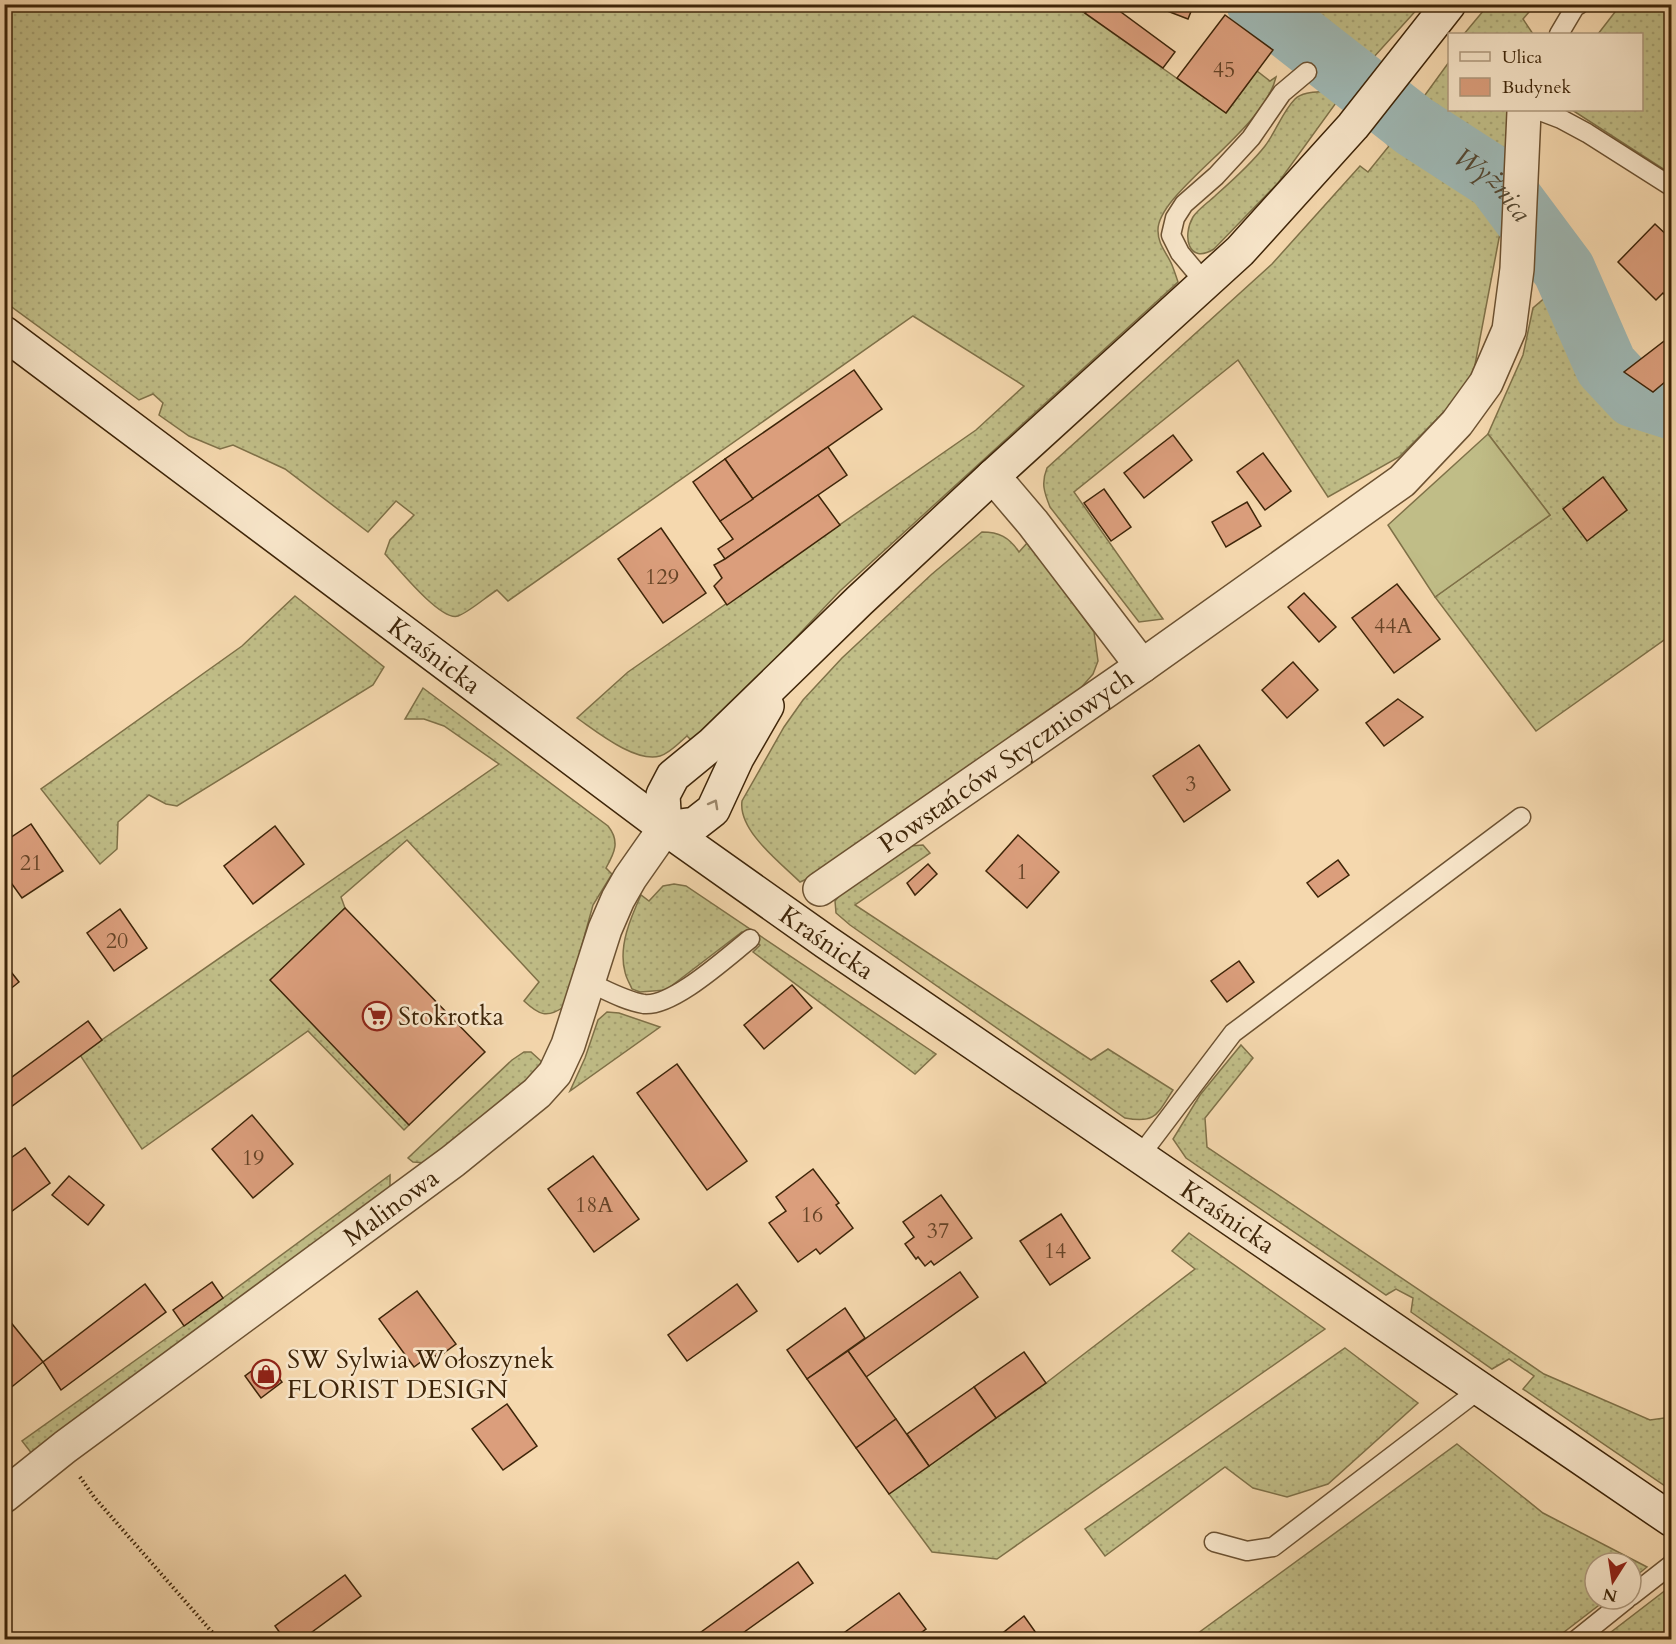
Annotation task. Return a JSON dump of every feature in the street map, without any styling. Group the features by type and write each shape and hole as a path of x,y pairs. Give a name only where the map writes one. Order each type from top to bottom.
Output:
{"street":[{"path":"783,676 737,758 712,810 695,824 666,828 663,795 673,776 712,744 859,602 993,476 1206,284 1273,217 1353,126 1449,4"},
{"path":"1142,666 1402,481 1457,423 1486,383 1509,330 1517,269 1525,111"},
{"name":"Kraśnicka","path":"4,333 666,828 826,942 1671,1520"},
{"name":"Powstańców Styczniowych","path":"820,889 1142,666 1033,523 993,476"},
{"name":"Malinowa","path":"4,1496 65,1447 453,1161 537,1094 562,1062 605,929 618,899 630,878 666,828"}],"lane":[{"path":"1560,33 1575,7 1580,4"},
{"path":"1206,284 1180,254 1172,235 1175,218 1184,204 1216,176 1251,138 1282,93 1307,72"},
{"path":"1525,111 1540,111 1561,119 1587,133 1671,188"},
{"path":"1139,1156 1233,1033 1521,817"},
{"path":"588,982 632,1001 647,1004 657,1002 678,994 750,939"},
{"path":"1214,1542 1247,1551 1273,1547 1480,1389"},
{"path":"1643,1586 1671,1564"},
{"path":"1576,1640 1612,1611"}],"path":[{"path":"65,1447 72,1464 94,1497 219,1640"}],"shaded area":[{"path":"1295,4 1421,5 1363,69 1291,8"},
{"path":"1489,4 1535,5 1523,19 1532,33 1465,33"},
{"path":"5,5 1073,5 1226,113 1257,71 1270,81 1276,77 1267,98 1252,118 1174,198 1162,216 1158,231 1159,241 1178,282 840,591 695,744 687,736 660,756 650,757 639,755 616,744 577,718 628,672 976,430 1024,386 913,316 508,601 497,590 462,614 450,616 431,602 385,554 390,540 414,515 396,501 368,532 285,469 233,445 220,449 189,436 159,415 163,403 153,394 139,400 5,302"},
{"path":"1613,5 1671,5 1671,174 1574,111 1643,111 1643,33 1599,33 1615,12"},
{"path":"1448,63 1448,111 1513,111 1509,176 1494,153 1417,106"},
{"path":"1326,91 1341,96 1278,183 1214,249 1205,253 1193,251 1188,240 1188,232 1195,214 1260,153 1295,99 1305,94"},
{"path":"1400,125 1485,185 1504,212 1474,370 1455,401 1399,457 1328,497 1238,360 1074,492 1163,619 1139,622 1050,507 1044,488 1047,468 1272,264 1360,166 1368,172 1389,146 1386,142"},
{"path":"1561,284 1597,372 1624,402 1671,417 1671,635 1536,731 1435,597 1550,515 1488,434 1523,355 1533,308"},
{"path":"1488,434 1550,515 1435,597 1388,525"},
{"path":"982,532 1003,536 1019,552 1028,542 1094,632 1098,661 1093,674 1079,690 809,878 800,882 762,846 754,835 747,824 742,801 784,727 803,700 842,658 932,574"},
{"path":"295,596 384,667 373,685 177,806 166,804 149,795 118,822 117,849 100,864 41,789 242,646"},
{"path":"423,688 612,831 615,847 606,868 612,874 593,905 565,1006 553,1013 543,1014 524,1001 539,982 407,840 341,897 345,908 271,980 409,1125 404,1130 308,1031 142,1149 80,1055 499,764 444,726 424,719 405,719"},
{"path":"923,845 930,853 855,905 1091,1060 1108,1049 1173,1090 1155,1115 1143,1120 1125,1118 836,913 835,901 847,886 910,846"},
{"path":"674,884 686,886 936,1054 915,1074 753,952 760,945 742,932 666,990 640,992 632,989 623,962 623,952 633,913 641,895 649,901 663,886"},
{"path":"607,1012 619,1013 660,1027 570,1091 585,1058 598,1020"},
{"path":"1241,1045 1253,1058 1205,1118 1207,1147 1544,1374 1650,1420 1671,1417 1671,1490 1523,1389 1534,1376 1509,1359 1492,1369 1411,1312 1413,1298 1396,1289 1386,1295 1186,1158 1173,1139 1200,1095"},
{"path":"524,1052 531,1052 541,1061 538,1072 426,1163 413,1162 408,1158 512,1060"},
{"path":"390,1175 390,1189 36,1459 22,1441 223,1298"},
{"path":"1189,1233 1325,1329 997,1559 932,1552 889,1494 1046,1383 1195,1269 1172,1251"},
{"path":"1345,1348 1418,1403 1328,1484 1287,1497 1253,1488 1225,1467 1105,1556 1085,1529"},
{"path":"1457,1444 1543,1513 1616,1551 1583,1551 1583,1611 1591,1611 1555,1639 1190,1639"},
{"path":"1671,1586 1671,1639 1602,1639 1638,1611 1643,1611 1643,1608"}],"building":[{"path":"1093,4 1110,4 1175,52 1163,68 1085,13"},
{"path":"1149,4 1194,4 1188,19"},
{"path":"1225,15 1273,50 1226,113 1177,78"},
{"path":"1655,224 1672,240 1672,302 1663,293 1656,300 1618,262"},
{"path":"1672,335 1672,376 1653,392 1624,372"},
{"path":"854,370 882,409 753,499 725,459"},
{"path":"1173,435 1192,460 1144,498 1124,473"},
{"path":"828,447 847,475 725,559 718,549 733,539 720,521"},
{"path":"1263,453 1291,491 1265,510 1237,472"},
{"path":"725,459 753,499 720,521 693,482"},
{"path":"1603,477 1627,510 1587,541 1563,509"},
{"path":"1104,489 1131,527 1111,541 1084,503"},
{"path":"818,495 840,525 727,605 714,586 722,578 714,565"},
{"path":"1247,502 1261,526 1226,547 1212,522"},
{"path":"661,528 706,593 663,623 618,559"},
{"path":"1397,584 1440,639 1394,673 1352,618"},
{"path":"1304,593 1336,627 1319,642 1288,607"},
{"path":"1293,662 1318,690 1287,718 1262,690"},
{"path":"1398,699 1423,717 1384,746 1366,723"},
{"path":"1199,745 1230,790 1184,822 1153,776"},
{"path":"31,824 63,871 22,898 4,873 4,842"},
{"path":"275,826 304,864 253,904 224,866"},
{"path":"1018,835 1059,872 1027,908 986,871"},
{"path":"1338,860 1349,875 1318,897 1307,883"},
{"path":"928,864 937,874 915,895 907,883"},
{"name":"Stokrotka","path":"345,908 485,1052 409,1125 270,980"},
{"path":"120,909 147,948 114,971 87,933"},
{"path":"1239,961 1254,982 1227,1002 1211,981"},
{"path":"4,963 19,982 4,994"},
{"path":"792,985 812,1008 764,1049 744,1025"},
{"path":"88,1021 102,1040 4,1112 4,1083"},
{"path":"677,1064 747,1161 707,1190 637,1093"},
{"path":"252,1115 293,1164 253,1198 212,1149"},
{"path":"25,1148 50,1183 4,1217 4,1163"},
{"path":"593,1156 639,1219 594,1252 548,1189"},
{"path":"813,1169 839,1203 836,1205 853,1228 820,1254 816,1249 798,1262 769,1223 786,1211 776,1197"},
{"path":"69,1176 104,1205 88,1225 52,1195"},
{"path":"941,1195 972,1238 934,1265 931,1261 925,1266 918,1257 916,1259 905,1244 914,1237 903,1222"},
{"path":"1061,1214 1090,1258 1050,1285 1020,1241"},
{"path":"960,1272 978,1297 866,1377 848,1351"},
{"path":"212,1282 223,1298 184,1326 173,1310"},
{"path":"145,1284 166,1312 61,1390 43,1362"},
{"path":"737,1284 757,1311 687,1361 668,1335"},
{"path":"417,1291 456,1344 437,1358 433,1353 414,1367 379,1319"},
{"path":"845,1308 865,1338 807,1379 787,1350"},
{"path":"4,1314 43,1362 4,1393"},
{"path":"848,1351 896,1419 856,1448 807,1379"},
{"path":"1024,1352 1046,1383 996,1418 974,1387"},
{"path":"266,1360 282,1382 261,1398 245,1376"},
{"path":"974,1387 996,1418 929,1466 907,1434"},
{"path":"507,1404 537,1446 503,1470 472,1429"},
{"path":"896,1419 929,1466 889,1494 856,1448"},
{"path":"798,1562 813,1583 733,1640 690,1640"},
{"path":"345,1575 361,1596 301,1640 285,1640 275,1626"},
{"path":"899,1593 926,1629 911,1640 834,1640"},
{"path":"1024,1616 1041,1640 994,1640"}],"waterway":[{"name":"Wyżnica","path":"1258,4 1414,126 1496,179 1564,270 1606,366 1634,396 1672,408"}],"place":[{"name":"Stokrotka","path":"377,1016"},
{"name":"SW Sylwia Wołoszynek FLORIST DESIGN","path":"266,1374"}]}
